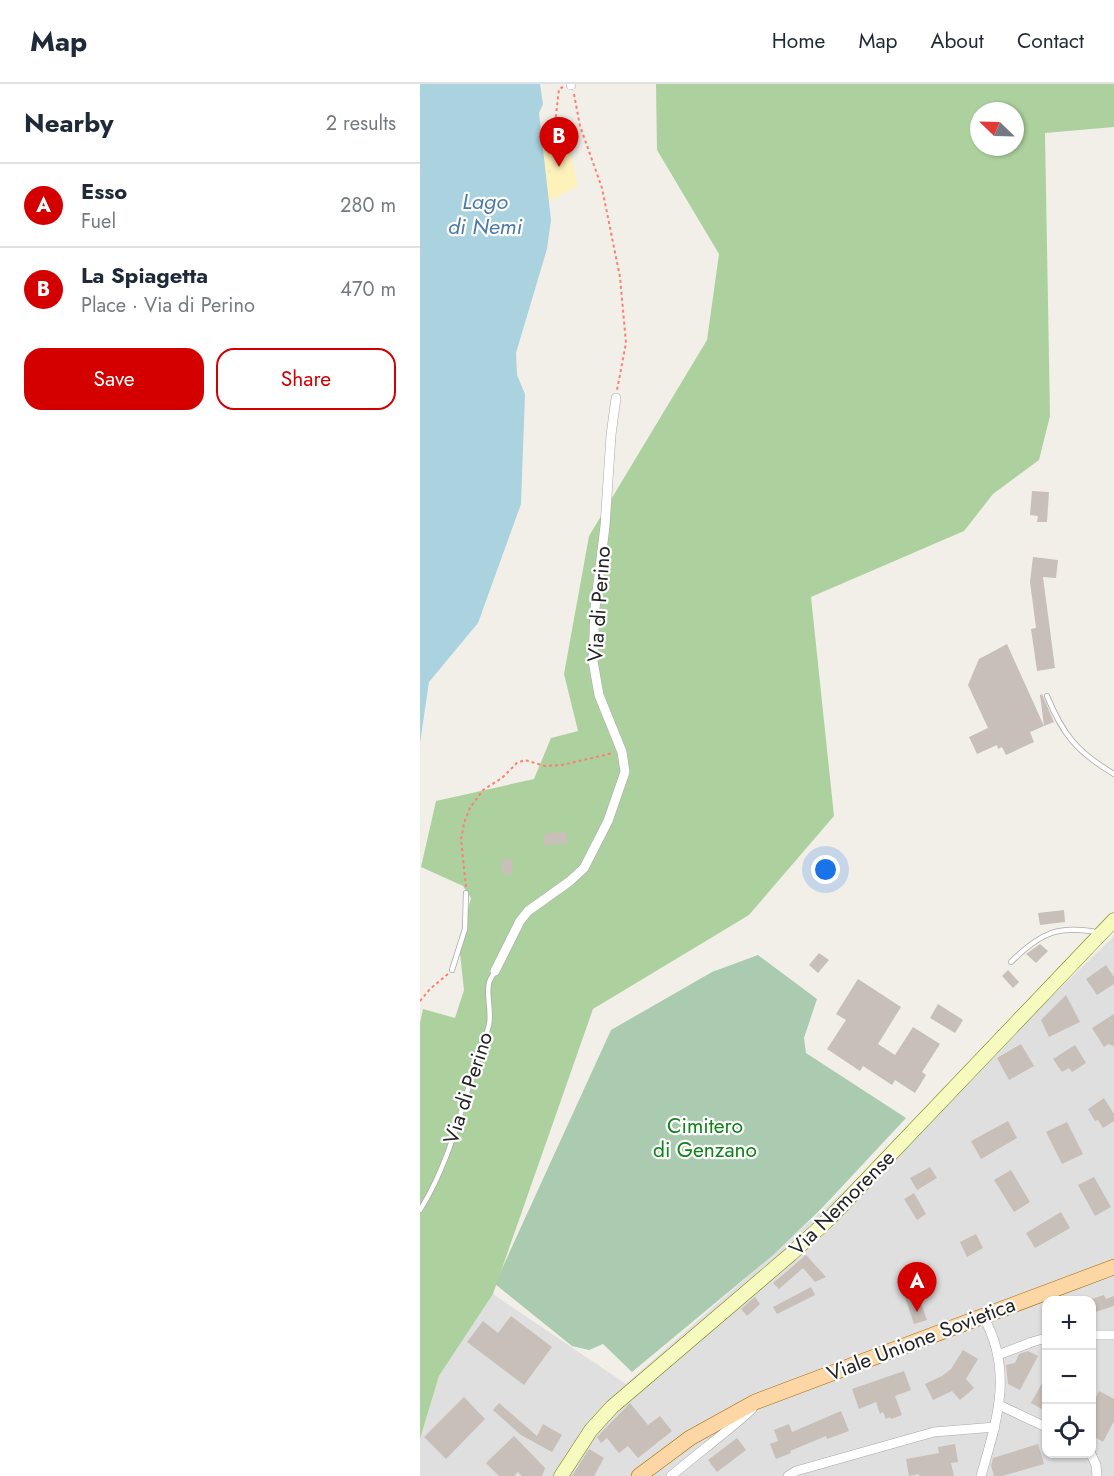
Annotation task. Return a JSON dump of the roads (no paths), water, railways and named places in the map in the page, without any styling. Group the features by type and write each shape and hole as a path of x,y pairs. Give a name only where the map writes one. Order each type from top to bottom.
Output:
{"main road":[{"name":"Via Nemorense","path":"561,1476 579,1447 606,1413 824,1223 1108,933 1114,920"},
{"name":"Viale Unione Sovietica","path":"639,1476 690,1438 762,1399 1114,1267"}],"street":[{"name":"Via di Perino","path":"495,971 520,921 528,911 584,868 608,821 625,772 622,752 599,695 593,661 595,608 616,398"},
{"path":"981,1476 995,1427 1001,1379 992,1334 982,1316"},
{"path":"1096,1335 1114,1335"},
{"path":"998,1355 1042,1339"},
{"name":"Viale Unione Sovietica","path":"671,1476 723,1436 762,1399"},
{"path":"999,1405 1042,1425"},
{"path":"788,1476 796,1471 926,1434 995,1427"},
{"path":"1093,1458 1097,1476"}],"lane":[{"path":"1047,696 1059,724 1071,742 1086,757 1114,774"},
{"path":"452,970 465,929 466,893"},
{"path":"1011,962 1031,942 1044,936 1073,929 1108,933"},
{"name":"Via di Perino","path":"420,1210 431,1193 445,1162 460,1120 473,1071 484,1045 490,1019 489,984 495,971"}],"water":[{"name":"Lago di Nemi","path":"420,84 540,84 543,104 539,113 551,220 547,249 516,353 517,375 525,394 521,504 478,623 429,682 420,743"}],"place":[{"name":"La Spiagetta","path":"559,167"},
{"name":"Esso","path":"917,1312"}],"park label":[{"name":"Cimitero di Genzano","path":"705,1138"}]}
